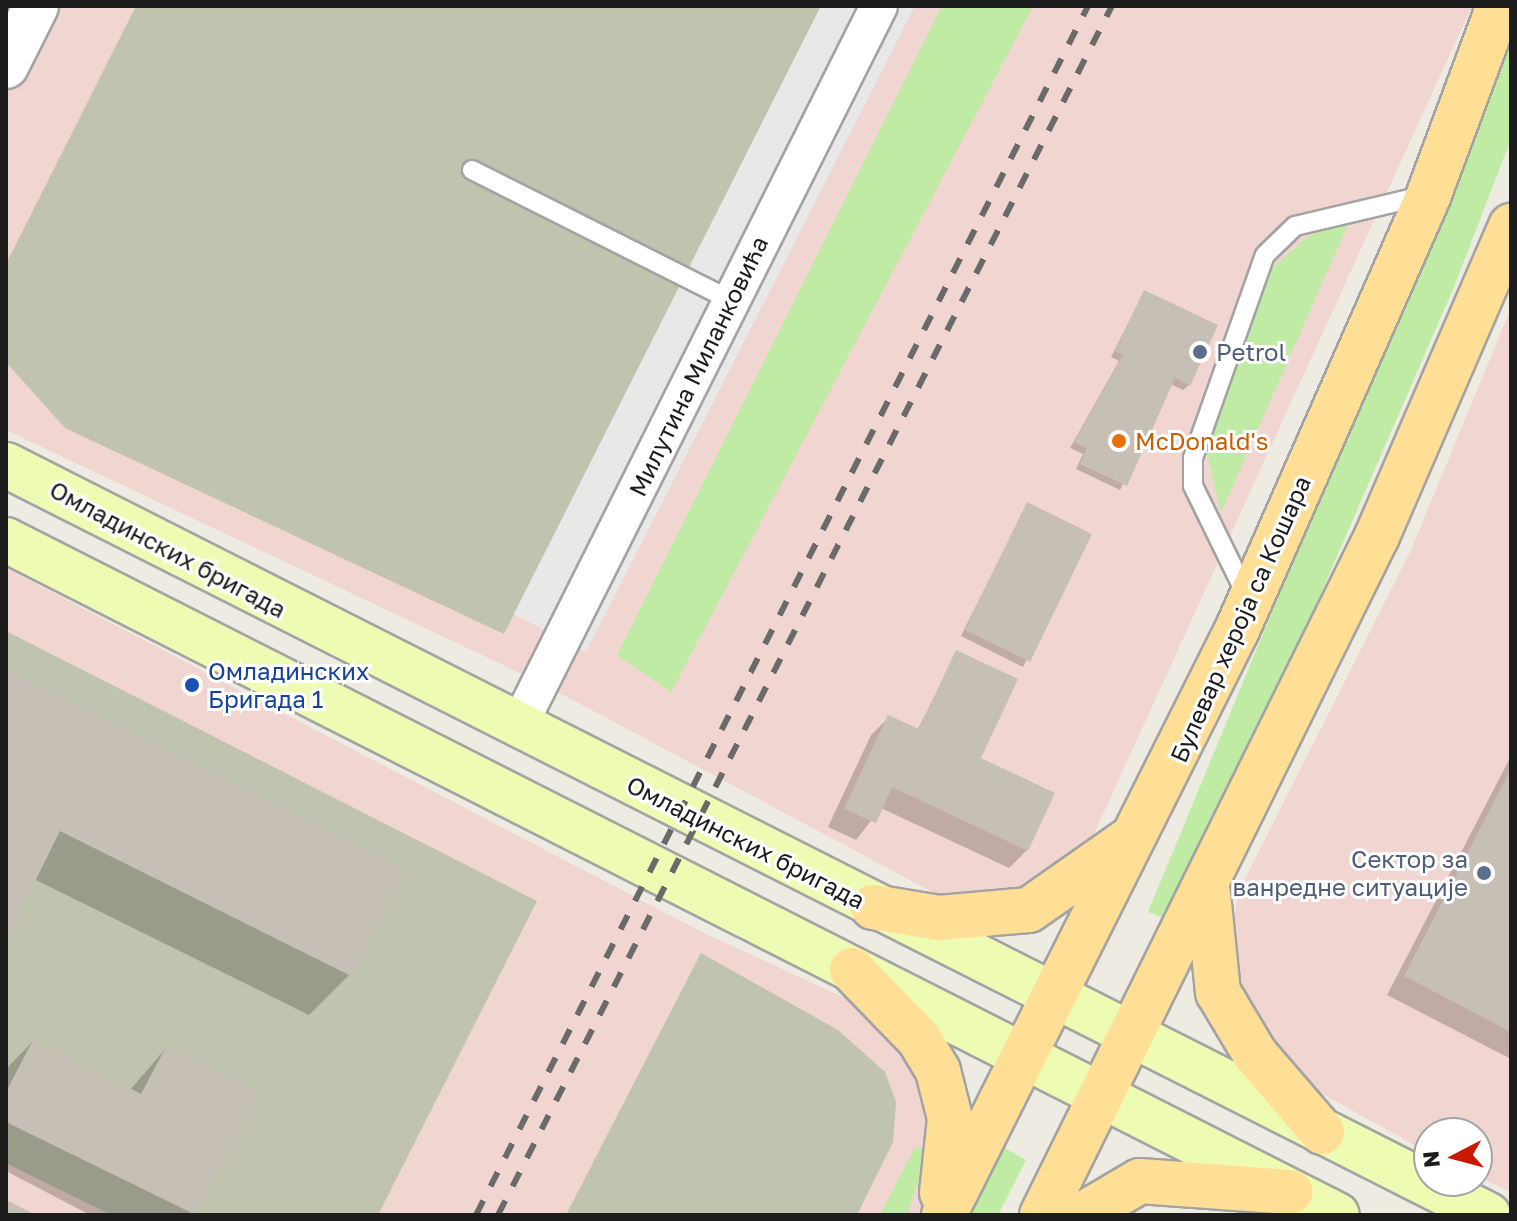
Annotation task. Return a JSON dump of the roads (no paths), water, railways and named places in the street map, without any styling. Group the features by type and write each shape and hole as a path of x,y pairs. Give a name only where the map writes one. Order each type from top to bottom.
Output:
{"main road":[{"name":"Булевар хероја са Кошара","path":"944,1215 1144,826 1250,601 1429,194 1499,6"},
{"path":"1042,1215 1135,1036 1377,536 1502,268 1511,226"},
{"name":"Омладинских бригада","path":"6,465 873,907 1057,995 1488,1215"},
{"path":"6,540 1337,1215"},
{"path":"873,907 939,918 1029,910 1144,826"},
{"path":"1208,887 1218,992 1255,1054 1322,1132"},
{"path":"852,970 919,1039 938,1071 950,1118 937,1215"},
{"path":"1082,1215 1140,1181 1291,1192"}],"street":[{"path":"6,66 36,6"},
{"name":"Милутина Миланковића","path":"518,727 729,299 879,6"}],"lane":[{"path":"472,170 729,299"},
{"path":"1250,601 1198,497 1193,458 1265,255 1295,226 1429,194"}],"railway":[{"path":"476,1215 1088,6"},
{"path":"498,1215 1112,6"}],"place":[{"name":"Petrol","path":"1200,352"},
{"name":"McDonald's","path":"1119,441"},
{"name":"Омладинских Бригада 1","path":"192,685"},
{"name":"Сектор за ванредне ситуације","path":"1484,873"}]}
